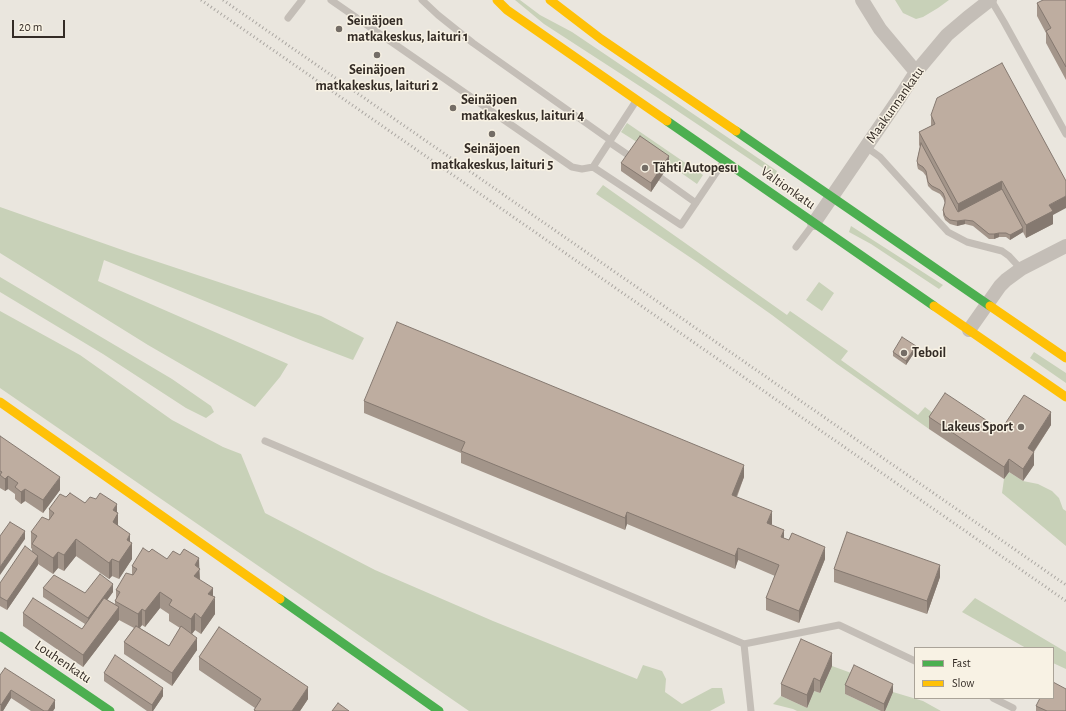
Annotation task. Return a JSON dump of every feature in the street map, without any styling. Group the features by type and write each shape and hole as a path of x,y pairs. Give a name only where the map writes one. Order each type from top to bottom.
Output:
{"main road":[{"name":"Valtionkatu","path":"497,0 507,10 1066,397"},
{"name":"Valtionkatu","path":"550,0 601,39 1066,358"},
{"path":"0,402 439,711"},
{"name":"Louhenkatu","path":"0,636 110,711"}],"street":[{"path":"862,0 880,29 916,72"},
{"name":"Maakunnankatu","path":"814,223 916,72 947,35 990,0"},
{"path":"969,330 1000,286 1021,269 1066,246"}],"lane":[{"path":"288,18 302,0"},
{"path":"331,0 572,168 582,169 593,167 681,225 724,161"},
{"path":"422,0 473,43 637,162"},
{"path":"990,0 1004,22 1066,134"},
{"path":"593,167 636,100"},
{"path":"866,147 880,157 948,232 967,242 1002,251 1010,256 1021,269"},
{"path":"649,170 696,203"},
{"path":"796,247 814,223"},
{"path":"265,440 744,644 839,625 914,661"},
{"path":"744,644 752,711"},
{"path":"995,699 1013,708"}],"green space":[{"path":"515,0 520,0 540,15 572,32 661,92 777,171 775,176 544,24"},
{"path":"895,0 949,0 923,17 916,19 903,13"},
{"path":"627,123 703,175 697,184 621,132"},
{"path":"603,185 787,315 790,311 848,351 841,360 918,415 925,407 938,417 929,429 697,262 596,194"},
{"path":"0,207 131,253 321,316 364,338 353,360 104,260 98,281 288,364 280,377 255,407 148,345 0,253"},
{"path":"851,226 943,285 939,289 871,244 849,232"},
{"path":"0,277 172,379 211,406 214,412 206,418 186,408 103,354 0,292"},
{"path":"819,282 834,293 822,311 806,300"},
{"path":"0,311 80,355 172,420 223,447 241,454 265,513 375,570 493,621 637,679 643,665 662,671 666,679 665,692 682,704 712,688 722,688 725,703 710,711 469,711 0,388"},
{"path":"1034,352 1066,373 1066,383 1030,358"},
{"path":"1009,472 1023,481 1038,484 1052,491 1059,498 1063,509 1066,511 1066,546 1002,493 1004,479"},
{"path":"975,598 1066,652 1066,669 1054,663 1054,647 1024,647 962,612"},
{"path":"832,666 854,674 845,694 881,711 797,711 773,704 781,696 807,708 814,691 820,693"},
{"path":"893,692 923,701 941,711 885,711"}],"building":[{"path":"1043,0 1066,0 1066,67 1046,31 1051,28 1037,3"},
{"path":"1002,63 1066,181 1066,196 1049,205 1053,211 1026,225 1002,181 958,204 919,132 935,124 931,115 937,98"},
{"name":"Tähti Autopesu","path":"640,136 669,156 651,183 621,163"},
{"path":"921,143 958,212 1002,189 1023,228 1010,235 1006,233 989,234 973,221 950,220 945,216 943,210 945,198 943,193 928,182 926,171 918,164 917,161"},
{"path":"397,322 744,465 732,495 772,511 767,523 784,530 781,537 789,540 792,533 825,547 799,611 766,598 779,565 738,548 735,556 627,512 625,518 461,451 465,442 364,401"},
{"path":"902,337 916,346 906,361 893,352"},
{"path":"945,393 1001,430 1024,395 1051,412 1028,448 1034,452 1023,469 1009,459 1004,467 929,417"},
{"path":"0,436 60,477 43,500 25,489 21,492 15,487 18,483 8,476 5,479 0,475 2,472 0,471"},
{"path":"70,493 85,503 90,497 96,499 100,493 117,504 113,510 118,513 113,522 130,534 127,540 132,543 119,562 112,559 109,563 76,539 64,555 58,552 53,558 32,544 37,536 31,532 42,517 49,520 54,513 49,509 60,494 66,497"},
{"path":"10,522 25,531 0,567 0,536"},
{"path":"847,532 940,565 927,601 834,569"},
{"path":"25,546 38,556 7,601 0,597 0,583"},
{"path":"143,548 149,552 152,549 167,559 173,551 180,555 184,549 199,558 195,565 200,569 194,576 213,588 208,594 215,597 201,618 195,613 191,619 169,605 172,600 160,592 145,611 142,609 138,614 115,601 120,592 116,590 126,573 133,575 137,569 132,566"},
{"path":"100,574 113,584 88,618 43,588 54,575 85,593"},
{"path":"33,598 82,629 104,598 119,607 83,655 23,613"},
{"path":"136,626 169,646 181,626 197,638 172,673 124,642"},
{"path":"219,627 308,687 292,711 254,710 261,699 199,657"},
{"path":"801,639 832,653 820,681 814,678 807,695 781,684"},
{"path":"115,655 163,688 152,705 104,673"},
{"path":"854,665 893,684 884,704 845,685"},
{"path":"5,668 55,700 48,711 44,711 11,690 1,705 0,704 0,675"},
{"path":"1054,683 1066,689 1066,711 1047,711 1036,706 1040,699 1054,699"},
{"path":"338,703 349,711 332,711"}],"railway":[{"path":"201,0 1066,601"},
{"path":"223,0 1066,585"}],"traffic: fast":[{"path":"667,121 934,306"},
{"path":"736,131 990,306"},
{"path":"280,599 439,711"},
{"path":"0,636 110,711"}],"traffic: slow":[{"path":"497,0 507,10 667,121"},
{"path":"550,0 601,39 736,131"},
{"path":"934,306 1066,397"},
{"path":"990,306 1066,358"},
{"path":"0,402 280,599"}],"place":[{"name":"Seinäjoen matkakeskus, laituri 1","path":"339,29"},
{"name":"Seinäjoen matkakeskus, laituri 2","path":"377,55"},
{"name":"Seinäjoen matkakeskus, laituri 4","path":"453,108"},
{"name":"Seinäjoen matkakeskus, laituri 5","path":"492,134"},
{"name":"Tähti Autopesu","path":"645,168"},
{"name":"Teboil","path":"904,353"},
{"name":"Lakeus Sport","path":"1021,427"}]}
